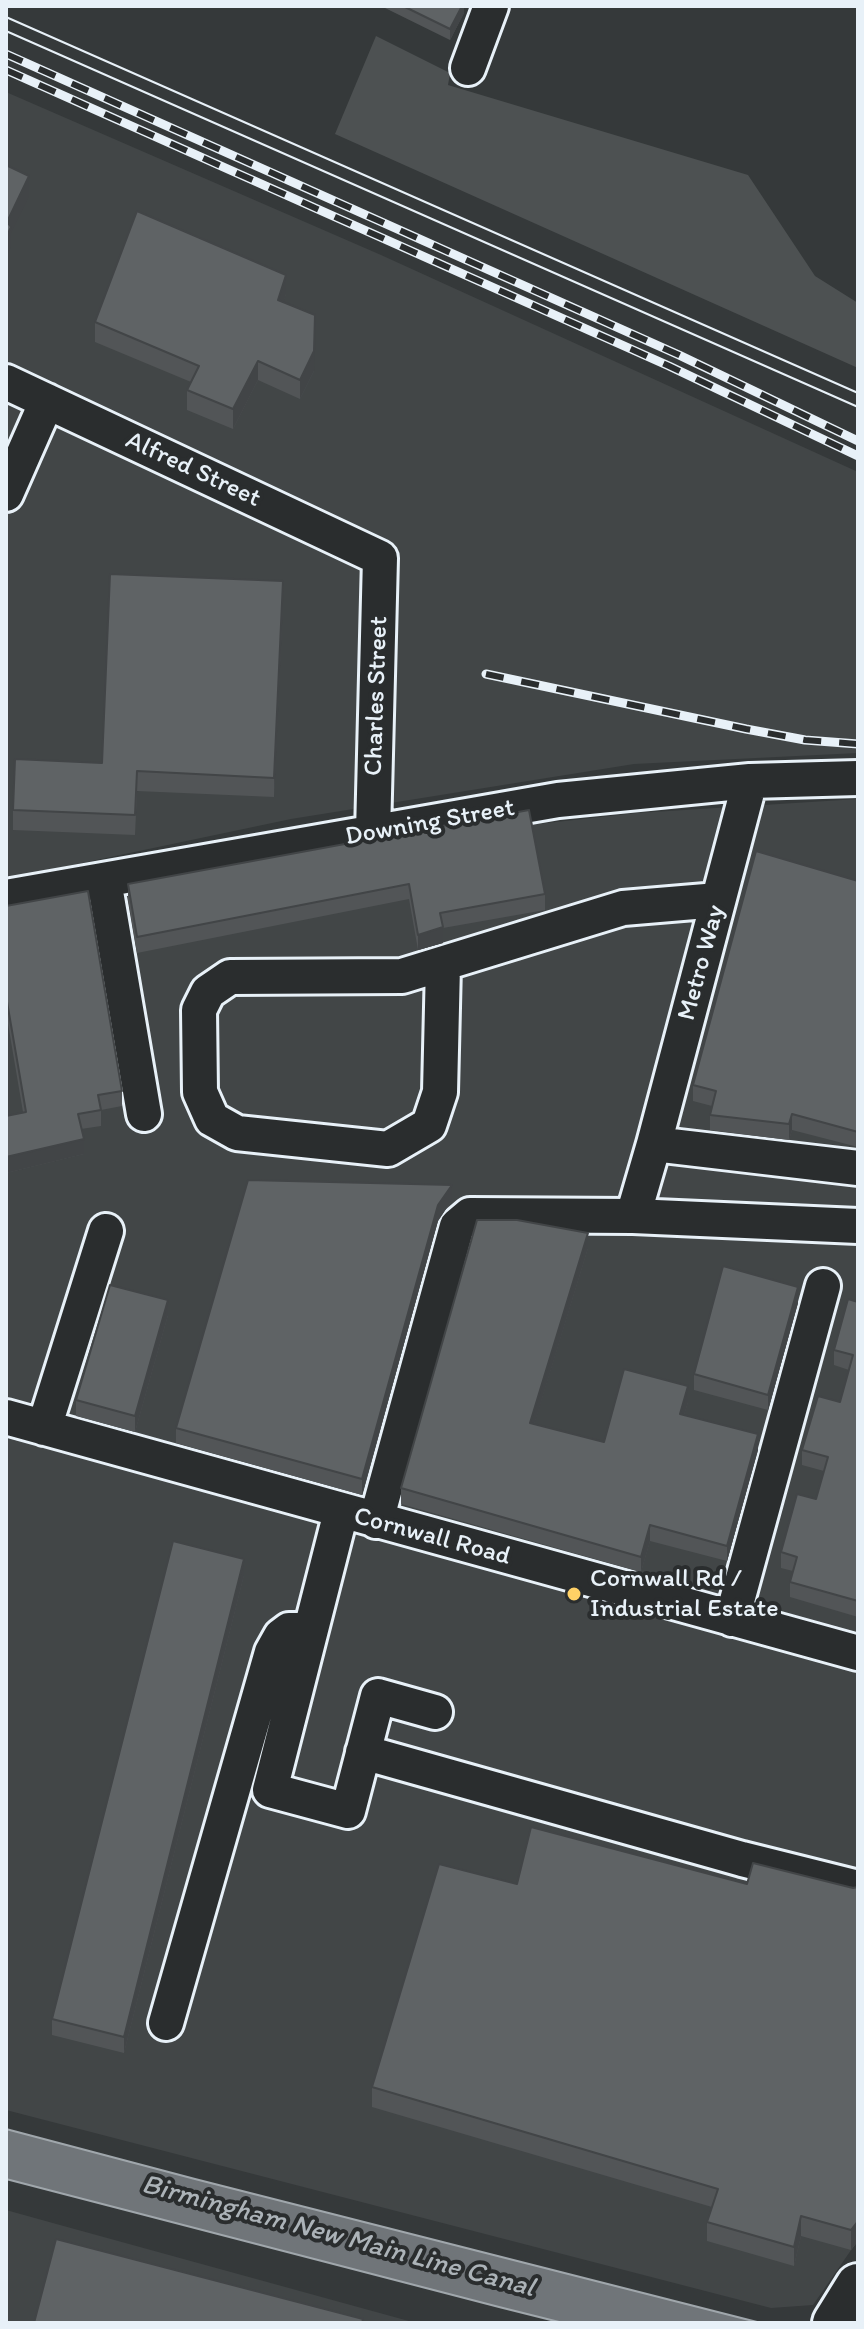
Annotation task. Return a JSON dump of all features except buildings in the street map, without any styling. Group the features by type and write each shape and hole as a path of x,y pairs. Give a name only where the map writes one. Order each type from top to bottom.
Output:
{"street":[{"path":"468,68 491,6"},
{"name":"Alfred Street","path":"6,382 380,558"},
{"path":"6,494 47,401"},
{"name":"Charles Street","path":"373,833 380,558"},
{"name":"Downing Street","path":"9,888 104,880 558,800 750,781 858,778"},
{"name":"Metro Way","path":"633,1216 750,781"},
{"path":"104,880 144,1114"},
{"path":"443,965 440,1092 429,1125 388,1149 237,1133 212,1119 200,1092 199,1010 208,992 230,977 402,976 623,908 718,900"},
{"path":"654,1144 858,1168"},
{"path":"376,1521 457,1226 470,1215 633,1216 858,1226"},
{"path":"44,1428 106,1231"},
{"path":"732,1619 823,1286"},
{"name":"Cornwall Road","path":"6,1417 858,1653"},
{"path":"341,1512 270,1790 348,1811 378,1696 435,1712"},
{"path":"166,2023 272,1652 281,1636 289,1630 310,1630"},
{"path":"363,1752 742,1859 858,1888"}],"shaded area":[{"path":"376,36 450,73 448,85 748,175 815,276 858,303 858,368 335,134"},
{"path":"6,92 381,255 858,472 858,753 634,764 291,819 6,879"},
{"path":"858,799 858,2240 813,2305 771,2308 6,2110 6,922 529,825 637,813"},
{"path":"6,2210 60,2225 416,2323 6,2323"}],"water":[{"name":"Birmingham New Main Line Canal","path":"6,2129 761,2323 563,2323 499,2307 6,2179"}],"tram line":[{"path":"6,17 858,393"},
{"path":"6,31 858,407"}],"railway":[{"path":"6,54 679,355 858,441"},
{"path":"6,70 669,366 858,456"},
{"path":"486,674 746,729 805,740 858,744"}],"place":[{"name":"Cornwall Rd / Industrial Estate","path":"574,1594"}]}
